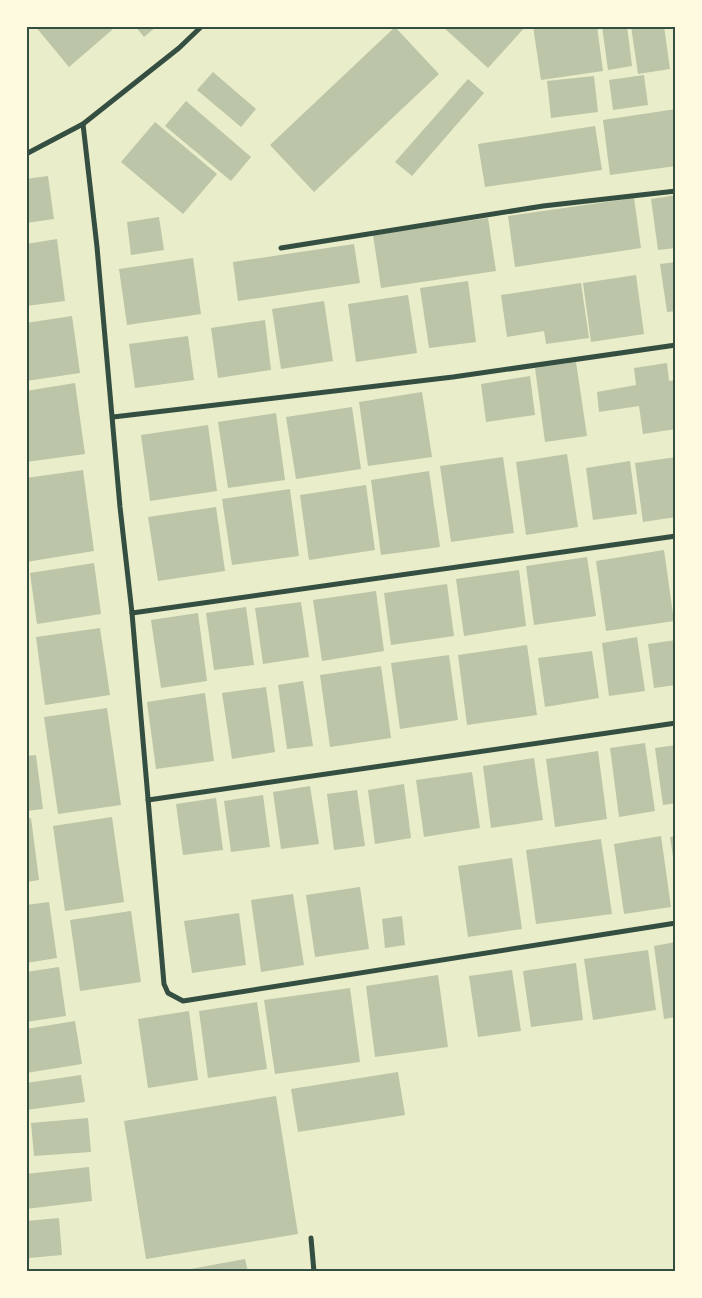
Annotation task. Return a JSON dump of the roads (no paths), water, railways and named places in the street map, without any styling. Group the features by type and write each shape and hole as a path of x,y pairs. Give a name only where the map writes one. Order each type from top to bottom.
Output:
{"street":[{"path":"26,154 83,124 179,48 202,26"},
{"path":"83,124 97,247 120,508 132,613 164,984 168,993 183,1001 676,923"},
{"path":"281,248 543,206 676,191"},
{"path":"112,417 453,377 676,345"},
{"path":"132,613 676,536"},
{"path":"148,800 676,723"},
{"path":"311,1238 314,1272"}]}
